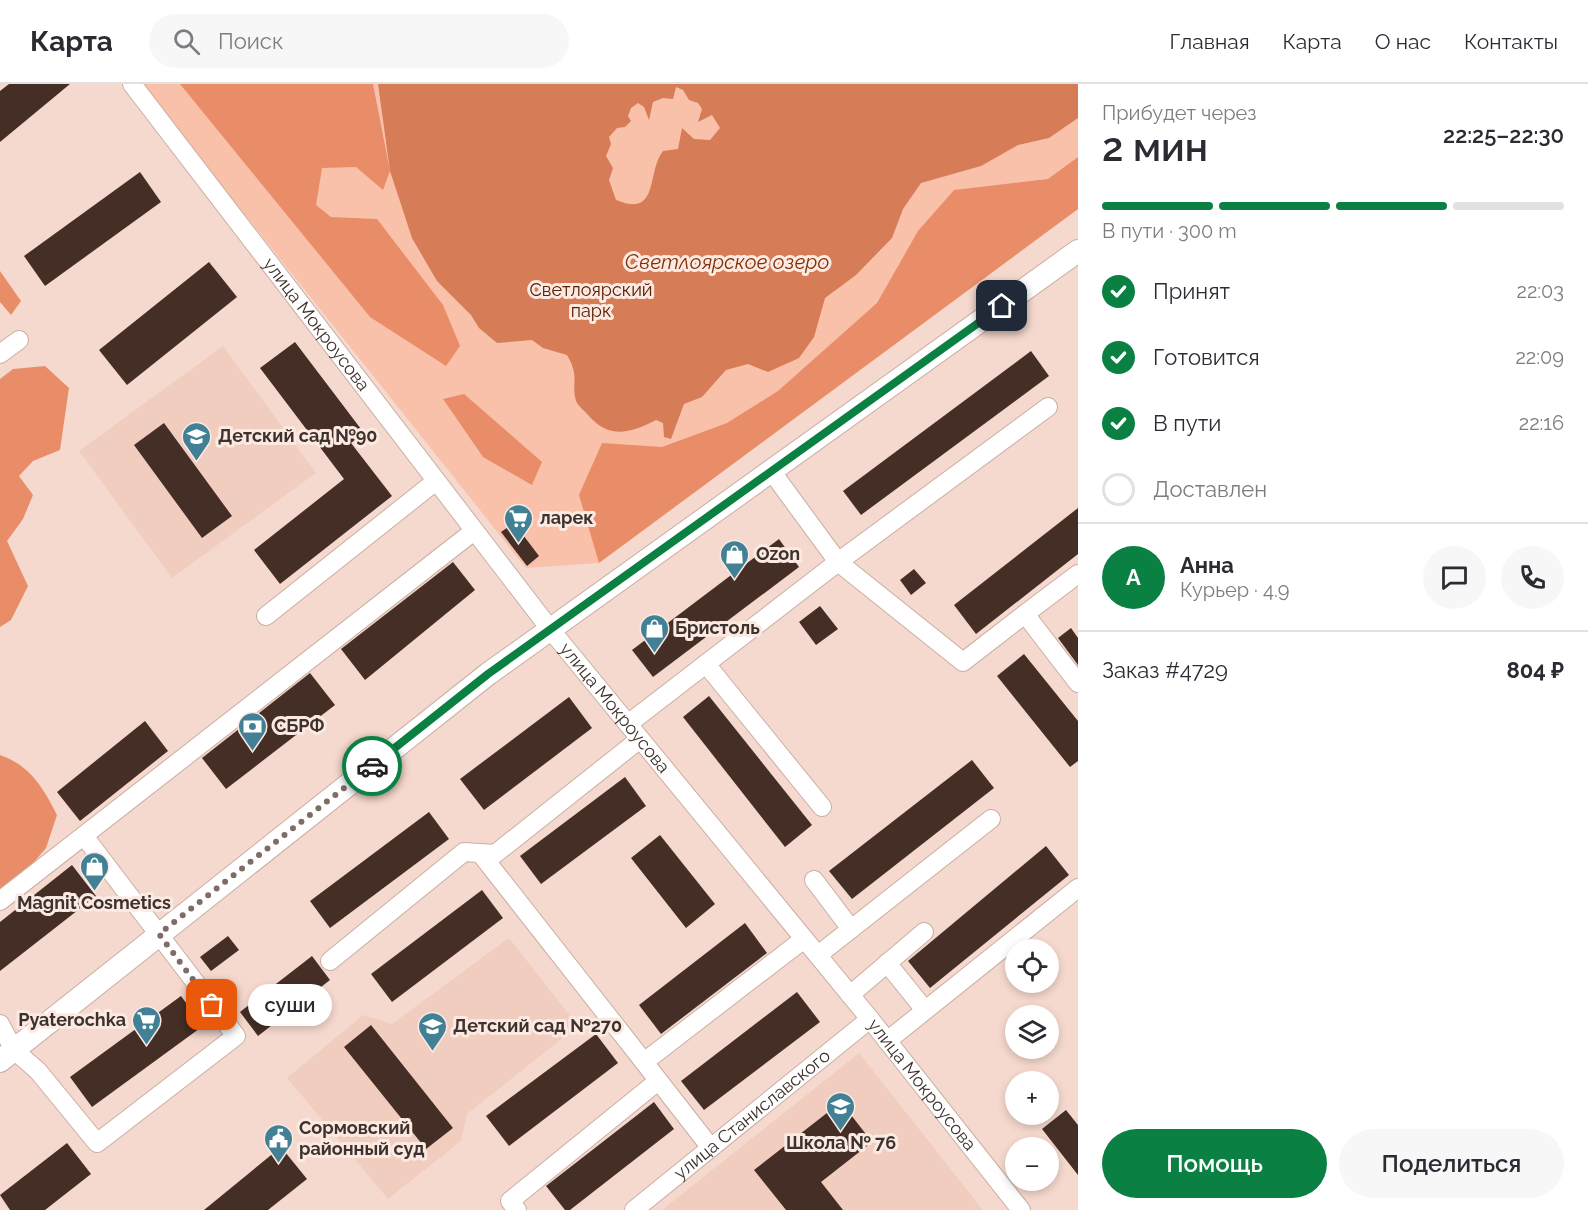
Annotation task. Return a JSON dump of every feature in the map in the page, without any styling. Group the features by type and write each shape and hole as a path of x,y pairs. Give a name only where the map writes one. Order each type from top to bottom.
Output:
{"main road":[{"path":"7,1055 488,674 1078,251"}],"street":[{"name":"улица Мокроусова","path":"132,84 550,630 870,1019 1021,1210"},
{"path":"0,354 20,340"},
{"path":"628,724 838,562 1048,407"},
{"path":"772,472 838,562 963,662 1078,574"},
{"path":"266,616 436,481"},
{"path":"0,902 474,531"},
{"path":"1025,614 1078,683"},
{"path":"706,664 822,807"},
{"path":"330,961 464,852 495,854 640,739"},
{"path":"818,955 991,819"},
{"path":"0,1024 7,1055 38,1071 97,1143 236,1036 84,836"},
{"path":"480,853 711,1148"},
{"path":"814,880 851,929"},
{"path":"887,1041 1078,888"},
{"path":"850,995 924,932"},
{"path":"644,1062 804,939"},
{"path":"887,963 925,1010"},
{"name":"улица Станиславского","path":"634,1210 870,1019"},
{"path":"518,1210 510,1201 658,1081"}],"shaded area":[{"path":"180,84 373,84 390,171 383,190 356,167 322,168 316,205 331,217 377,219 443,305 460,346 446,366 370,317"},
{"path":"1078,157 1078,209 599,563 579,495 602,443 662,447 727,423 778,391 877,303 918,231 954,190 1048,179"},
{"path":"0,271 21,301 11,315 0,302"},
{"name":"Детский сад №90","path":"223,346 316,473 172,578 79,451"},
{"path":"45,366 69,388 60,450 33,461 19,476 33,495 23,519 7,541 28,586 11,620 0,627 0,379 13,369"},
{"path":"464,394 542,462 532,485 483,457 443,399"},
{"path":"0,755 20,765 35,779 57,815 46,848 28,869 0,890"},
{"name":"Детский сад №270","path":"509,938 578,1026 467,1114 461,1141 388,1199 287,1078 363,1015 392,1024"},
{"name":"Школа № 76","path":"859,1053 983,1210 662,1210"}],"green space":[{"name":"Светлоярский парк","path":"141,84 1078,84 1078,209 599,563 526,568"}],"water":[{"name":"Светлоярское озеро","path":"378,84 1078,84 1078,118 1049,138 1018,145 981,166 921,183 903,209 892,238 856,275 825,298 814,337 799,358 768,372 748,364 726,370 702,397 684,404 671,439 664,437 663,423 656,420 629,431 620,432 604,428 596,423 576,401 574,374 567,355 543,348 532,340 497,343 479,328 471,315 437,281 412,238 390,171","holes":["676,87 683,90 689,100 698,103 702,109 698,122 712,115 720,128 710,140 694,139 682,128 678,149 663,151 658,160 646,198 640,203 630,204 616,200 609,180 613,168 606,156 611,144 609,137 617,128 625,127 631,121 628,116 631,108 638,103 644,107 649,120 653,102 663,98 673,99"]}],"building":[{"path":"9,84 70,84 0,142 0,91"},
{"path":"140,172 161,202 45,286 24,256"},
{"path":"209,262 237,297 127,385 99,350"},
{"path":"295,342 364,433 351,443 392,496 280,584 254,550 344,479 260,368"},
{"path":"1031,351 1049,376 861,515 843,491"},
{"path":"164,423 232,516 202,538 134,445"},
{"path":"1078,508 1078,554 976,634 954,605"},
{"path":"514,523 539,556 527,566 501,532"},
{"path":"779,539 799,567 653,677 632,650"},
{"path":"453,562 475,590 365,680 341,649"},
{"path":"914,569 926,583 911,595 900,580"},
{"path":"820,606 838,629 816,645 799,622"},
{"path":"1071,628 1078,638 1078,665 1058,638"},
{"path":"1024,654 1078,721 1078,761 1070,767 997,676"},
{"path":"310,673 335,705 226,789 202,758"},
{"path":"709,696 812,825 785,847 683,717"},
{"path":"569,697 592,728 484,810 460,779"},
{"path":"145,721 168,751 80,821 57,792"},
{"path":"972,760 994,788 852,899 829,871"},
{"path":"625,777 646,806 541,884 520,856"},
{"path":"429,812 449,839 330,928 310,901"},
{"path":"660,835 715,904 686,928 631,858"},
{"path":"1046,846 1069,875 930,988 908,961"},
{"path":"72,865 96,896 0,971 0,922"},
{"path":"482,890 503,918 392,1002 371,974"},
{"path":"745,923 767,953 661,1034 639,1005"},
{"path":"228,936 239,950 211,971 200,957"},
{"path":"312,956 330,980 258,1036 240,1012"},
{"path":"797,992 820,1022 704,1110 681,1081"},
{"path":"181,996 203,1026 92,1107 70,1077"},
{"path":"371,1025 453,1128 426,1149 344,1047"},
{"path":"596,1034 618,1063 509,1146 486,1116"},
{"path":"654,1102 674,1129 570,1210 565,1210 546,1186"},
{"path":"841,1102 872,1142 821,1182 843,1210 786,1210 754,1170"},
{"path":"1066,1110 1078,1125 1078,1175 1059,1151 1059,1137 1048,1137 1042,1129 1047,1125 1059,1125 1059,1116"},
{"path":"67,1143 91,1174 45,1210 10,1210 0,1195"},
{"name":"Сормовский районный суд","path":"281,1147 307,1179 268,1210 204,1210"}],"way so far":[{"path":"212,1005 159,934 372,766"}],"place":[{"name":"Детский сад №90","path":"197,462"},
{"name":"ларек","path":"519,544"},
{"name":"Ozon","path":"735,580"},
{"name":"Бристоль","path":"654,654"},
{"name":"СБРФ","path":"253,752"},
{"name":"Magnit Cosmetics","path":"94,892"},
{"name":"суши","path":"212,1005"},
{"name":"Pyaterochka","path":"147,1046"},
{"name":"Детский сад №270","path":"432,1052"},
{"name":"Школа № 76","path":"841,1132"},
{"name":"Сормовский районный суд","path":"278,1164"}],"route":[{"path":"372,766 488,674 655,557 1002,306"}]}
